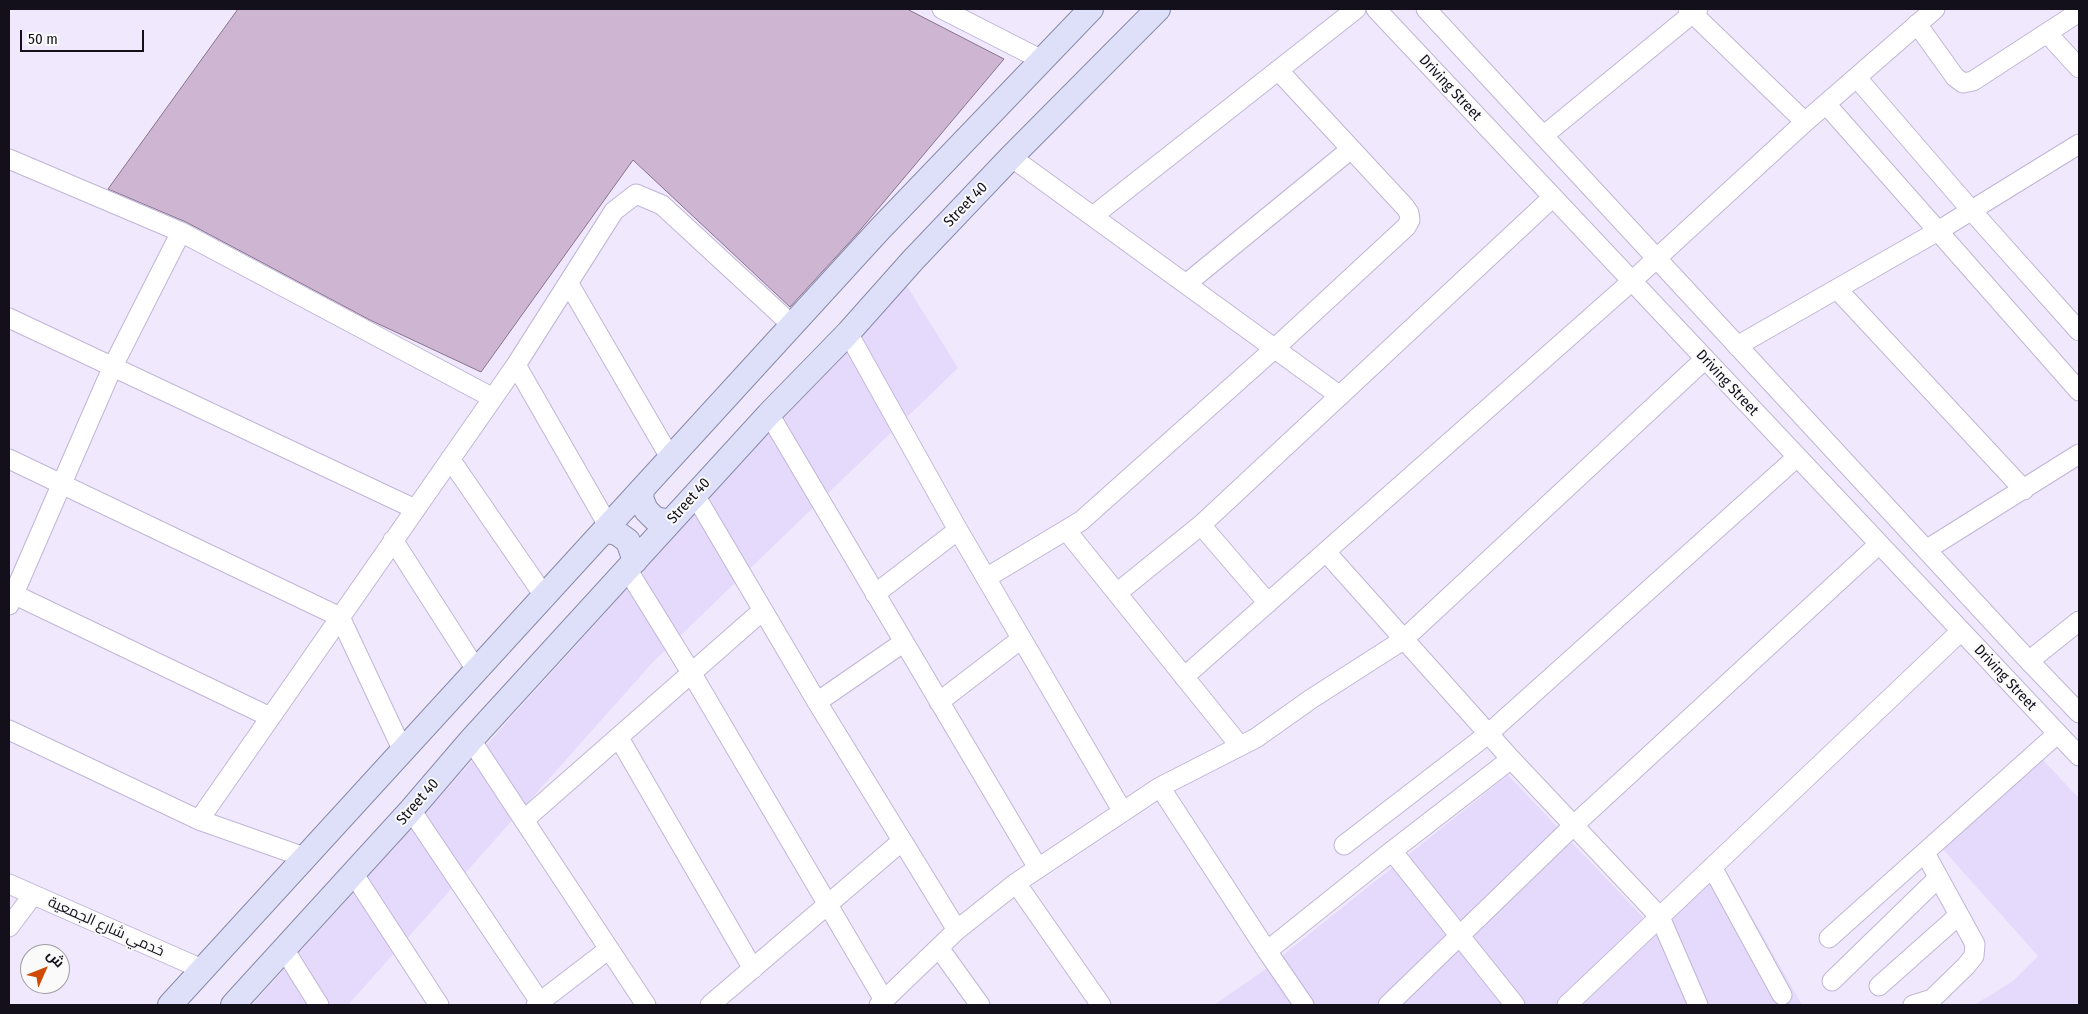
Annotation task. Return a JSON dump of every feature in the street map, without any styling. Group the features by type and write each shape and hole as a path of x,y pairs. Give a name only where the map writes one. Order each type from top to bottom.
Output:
{"main road":[{"path":"170,1005 672,459 880,229 1091,9"},
{"name":"Street 40","path":"233,1005 412,810 471,740 770,414 848,333 913,260 1011,157 1158,9"},
{"path":"642,491 641,498 646,510 656,518 670,522"},
{"path":"607,529 628,541 631,565"}],"street":[{"path":"942,9 1042,60"},
{"path":"1093,216 1356,9"},
{"name":"Driving Street","path":"1376,9 2079,756"},
{"name":"Driving Street","path":"1426,9 2079,713"},
{"path":"1184,677 1632,281 1805,122 1934,9"},
{"path":"1543,136 1693,10 1805,122"},
{"path":"1917,24 1955,76 1963,83 1973,81 2079,12"},
{"path":"2047,33 2079,68"},
{"path":"986,578 1081,521 1402,232 1410,220 1409,213 1404,207 1278,70"},
{"path":"1857,78 2079,331"},
{"path":"1826,104 2079,391"},
{"path":"1738,346 1938,231 2079,144"},
{"path":"1186,284 1351,149"},
{"path":"1011,157 1340,396"},
{"path":"9,159 181,232 493,398"},
{"path":"199,820 516,365 614,211 636,194 662,205 792,326"},
{"path":"1117,593 1201,525 1553,197"},
{"path":"181,232 113,366 10,597 270,717"},
{"path":"569,284 672,459"},
{"path":"1837,289 2024,490"},
{"path":"9,318 415,509"},
{"path":"848,333 958,530 1123,812"},
{"path":"631,565 692,674 827,905 881,1003 957,930 1016,883 1160,787 1256,738 1311,699 1403,640 1705,359"},
{"path":"516,365 607,529"},
{"path":"770,414 1038,868"},
{"path":"1926,550 2079,454"},
{"path":"1344,845 1488,734 1797,457"},
{"path":"9,459 340,617 403,751"},
{"path":"450,459 545,597"},
{"path":"695,495 762,611 957,930"},
{"path":"1201,525 1268,602"},
{"path":"875,594 958,530"},
{"path":"1066,530 1240,746"},
{"path":"393,540 477,670"},
{"path":"1388,1005 1573,826 1879,544"},
{"path":"1326,552 1488,734 1660,916 1698,1005"},
{"path":"524,820 762,611"},
{"path":"2029,661 2079,621"},
{"path":"1567,1005 1961,631"},
{"path":"939,702 1021,639"},
{"path":"817,702 904,642"},
{"path":"9,730 199,820 304,858"},
{"path":"1829,938 2058,734"},
{"path":"619,738 753,969"},
{"path":"471,740 646,1005"},
{"path":"1267,951 1392,850 1511,759"},
{"path":"1160,787 1304,1005"},
{"path":"412,810 539,1004 609,949"},
{"path":"710,1005 902,841"},
{"path":"1392,850 1515,1005"},
{"path":"1913,1005 1932,999 1966,966 1974,956 1975,944 1925,852"},
{"path":"1712,867 1782,994"},
{"path":"353,873 439,1005"},
{"path":"1832,981 1938,878"},
{"path":"1016,883 1101,1005"},
{"name":"خدمي شارع الجمعية","path":"9,884 202,969"},
{"path":"9,927 33,895"},
{"path":"1879,986 1959,915"},
{"path":"940,948 980,1005"},
{"path":"284,949 319,1005"}],"shaded area":[{"path":"904,281 958,368 653,662 348,1005 252,1005"},
{"path":"2040,757 2079,798 2079,1005 1974,1005 2013,981 2038,956 1940,846"},
{"path":"1508,775 1657,932 1725,869 1802,1005 1214,1005 1263,971"}],"building":[{"path":"238,9 907,9 1004,59 856,235 790,307 633,160 481,372 370,320 186,222 108,189"}]}
